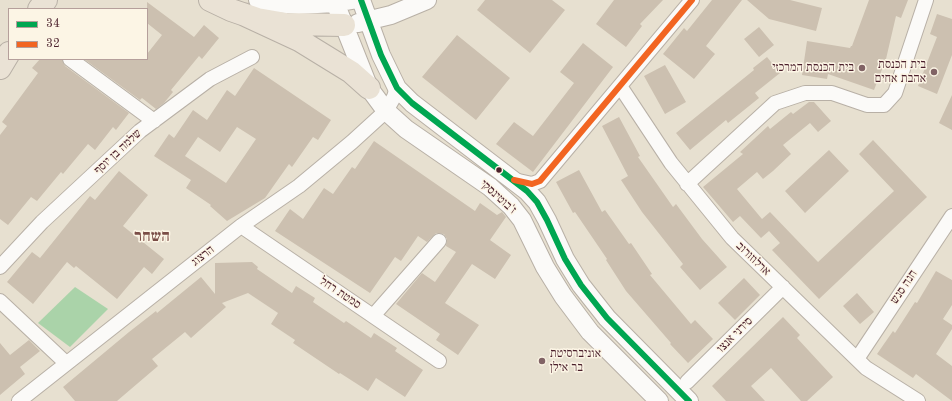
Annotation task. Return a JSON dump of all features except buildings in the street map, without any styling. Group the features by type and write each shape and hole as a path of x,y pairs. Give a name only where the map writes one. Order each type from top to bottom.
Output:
{"highway":[{"path":"40,8 46,0"},
{"path":"210,0 250,7 298,40 351,72 369,88"},
{"path":"250,7 257,19 286,24 344,25"},
{"path":"0,68 8,55"}],"street":[{"name":"ז'בוטינסקי","path":"361,0 381,55 396,88 412,103 514,180 537,202 565,259 581,285 598,307 689,401"},
{"path":"344,25 369,21 391,15 427,0"},
{"path":"514,180 532,184 540,181 692,0"},
{"path":"687,184 775,103 805,93 825,93 867,105 884,105 895,93 926,0"},
{"path":"250,7 271,3 299,5 340,1"},
{"name":"ז'בוטינסקי","path":"340,1 344,25 369,88 386,111 406,128 490,187 511,206 522,220 562,296 590,332 659,401"},
{"path":"381,55 385,32 391,15"},
{"name":"שלמה בן יוסף","path":"0,267 42,222 154,121 210,79 252,57"},
{"path":"71,60 154,121"},
{"name":"ארלוזורוב","path":"620,86 671,163 732,238 866,368 918,401"},
{"path":"386,111 394,97 396,88"},
{"name":"הרצוג","path":"19,401 241,226 299,186 386,111"},
{"name":"חנה סנש","path":"857,359 952,216"},
{"name":"סמטת רחל","path":"241,226 439,361"},
{"path":"373,316 438,241"},
{"name":"סירני אנצו","path":"687,382 783,287"},
{"path":"0,301 66,363"}],"green space":[{"path":"75,287 108,309 70,347 38,323"}],"transit line":[{"name":"34","path":"361,0 381,55 397,88 412,103 527,191 537,202 565,259 581,285 607,318 689,401"},
{"name":"32","path":"514,180 532,184 540,181 692,0"}],"place":[{"name":"בית הכנסת המרכזי","path":"862,68"},
{"name":"בית הכנסת אהבת אחים","path":"934,72"},
{"name":"אוניברסיטת בר אילן","path":"542,361"}],"district":[{"name":"השחר","path":"152,237"}]}
